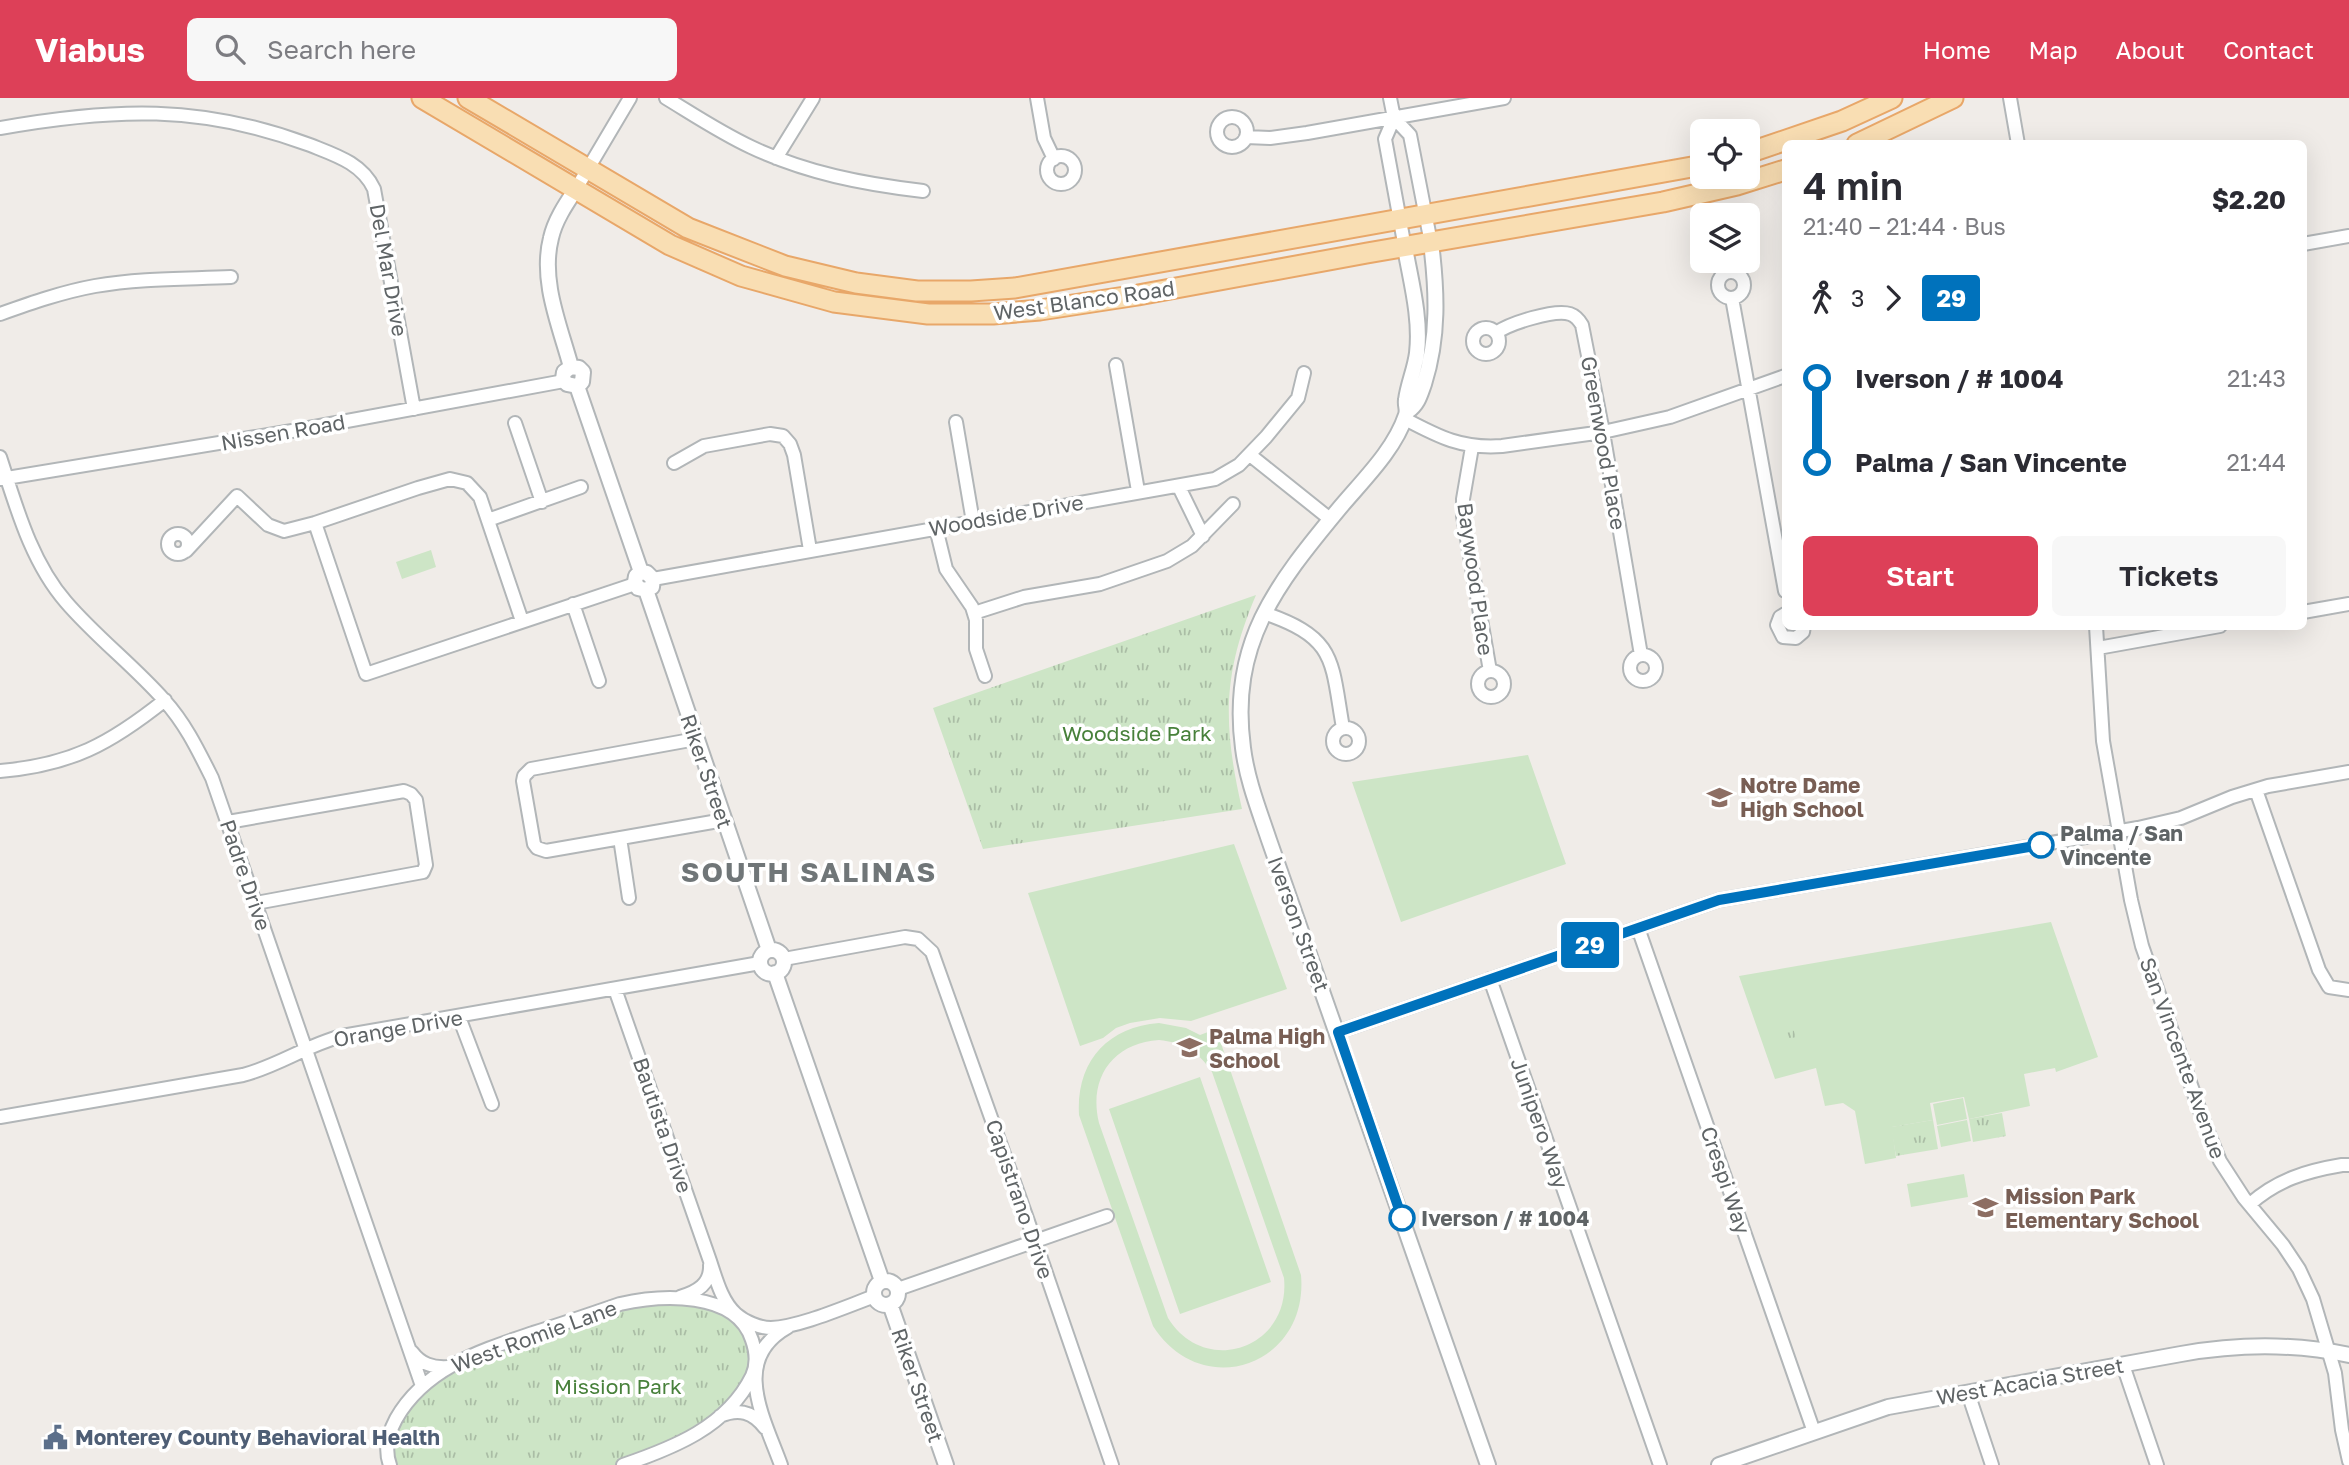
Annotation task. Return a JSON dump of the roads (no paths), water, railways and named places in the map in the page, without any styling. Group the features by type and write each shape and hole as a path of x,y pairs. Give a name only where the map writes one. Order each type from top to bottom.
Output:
{"main road":[{"name":"West Blanco Road","path":"422,98 670,245 741,276 834,302 928,314 993,314 1040,310 1663,202 1737,185 1782,171"},
{"name":"West Blanco Road","path":"468,98 688,228 785,266 817,275 917,291 1015,288 1690,167"},
{"path":"1786,140 1842,121 1892,98"},
{"path":"1865,140 1953,98"},
{"path":"1760,149 1782,141"}],"street":[{"name":"Riker Street","path":"630,98 556,223 548,258 548,283 571,378 644,581 769,950"},
{"path":"666,98 712,127 776,158 845,179 923,191"},
{"path":"776,158 813,98"},
{"path":"1037,98 1044,138 1054,159"},
{"path":"1390,98 1394,118 1410,135 1431,243"},
{"path":"1246,137 1283,136 1503,98"},
{"path":"2010,98 2017,140"},
{"name":"Del Mar Drive","path":"0,128 95,114 177,114 261,130 329,152 354,165 365,173 374,189 414,409"},
{"path":"1394,118 1385,139 1405,248"},
{"path":"2307,243 2349,236"},
{"name":"Iverson Street","path":"1431,243 1436,292 1435,335 1421,392 1416,405 1406,415 1379,461 1295,562 1264,613 1244,675 1241,700 1243,749 1269,840 1488,1465"},
{"name":"Iverson Street","path":"1405,248 1418,328 1406,415"},
{"path":"0,314 93,286 149,280 231,278"},
{"path":"1732,298 1782,574"},
{"name":"Greenwood Place","path":"1496,333 1509,324 1563,313 1577,317 1584,330 1641,655"},
{"path":"1116,365 1138,491"},
{"name":"Woodside Drive","path":"315,523 366,674 644,581 1215,479 1250,455 1297,398 1304,373"},
{"path":"1406,415 1446,439 1472,447 1502,446 1603,432 1670,417 1782,377"},
{"name":"Nissen Road","path":"3,479 414,409 571,378"},
{"path":"956,422 973,522"},
{"path":"515,423 542,502"},
{"path":"674,463 704,446 770,433 783,436 794,455 810,550"},
{"name":"Baywood Place","path":"1472,447 1463,499 1463,516 1490,671"},
{"path":"1250,455 1330,519"},
{"name":"Padre Drive","path":"0,457 3,479 23,527 39,561 64,600 164,700 201,755 228,822 422,1386"},
{"path":"186,551 237,496 268,525 279,531 315,523 420,487 450,479 461,481 472,486 480,497 522,621"},
{"path":"488,520 581,487"},
{"path":"1179,487 1203,536"},
{"path":"974,613 1016,599 1100,584 1178,556 1203,536 1233,504"},
{"path":"936,528 946,569 968,599 974,613 976,649 985,676"},
{"path":"573,604 600,681"},
{"path":"2307,611 2349,604"},
{"path":"1264,613 1285,620 1309,633 1325,650 1333,673 1343,728"},
{"path":"1782,616 1777,625 1783,637 1796,638 1803,630"},
{"name":"San Vincente Avenue","path":"2096,630 2103,741 2136,924 2190,1083 2220,1161 2299,1269 2318,1312 2330,1351 2349,1461"},
{"path":"2098,648 2198,630"},
{"path":"0,771 47,764 97,747 130,727 164,700"},
{"path":"695,738 535,768 524,776 523,785 537,848 546,851 724,820"},
{"path":"1338,1032 1719,900 2119,831 2181,818 2256,790 2349,772"},
{"path":"2256,790 2319,970 2329,987 2349,990"},
{"path":"228,822 404,791 416,800 426,865 423,872 256,904"},
{"path":"620,838 629,898"},
{"name":"Crespi Way","path":"1638,928 1814,1432"},
{"name":"Capistrano Drive","path":"784,959 905,937 918,939 928,947 935,959 1112,1465"},
{"path":"769,950 780,953 784,959 781,969 775,973 765,972 760,963 763,954 769,950"},
{"name":"Orange Drive","path":"0,1116 243,1075 342,1036 760,963"},
{"path":"775,973 882,1281"},
{"name":"Junipero Way","path":"1490,979 1660,1465"},
{"name":"Bautista Drive","path":"615,989 710,1261 724,1297 737,1314"},
{"path":"459,1017 492,1104"},
{"path":"2250,1204 2264,1191 2295,1175 2349,1165"},
{"path":"882,1281 891,1282 898,1289 1107,1216"},
{"path":"676,1298 697,1290 706,1283 710,1274 710,1261"},
{"path":"875,1296 876,1287 882,1281"},
{"name":"Riker Street","path":"875,1296 882,1304 890,1304 897,1298 898,1289"},
{"name":"West Romie Lane","path":"386,1464 386,1449 394,1422 422,1386 448,1367 491,1348 620,1304 655,1297 704,1302 770,1328 798,1322 875,1296"},
{"name":"Riker Street","path":"890,1304 946,1465"},
{"path":"737,1314 751,1337 755,1352 757,1392 781,1465"},
{"name":"West Romie Lane","path":"623,1465 641,1461 679,1444 720,1416 741,1392 767,1342 798,1322"},
{"path":"407,1342 415,1356 424,1364 448,1367"},
{"name":"West Acacia Street","path":"1719,1465 1888,1407 2123,1365 2229,1347 2282,1346 2349,1355"},
{"path":"2123,1365 2157,1465"},
{"path":"1968,1393 1992,1465"},
{"path":"720,1416 735,1412 750,1414 770,1433"}],"place":[{"name":"Notre Dame High School","path":"1720,797"},
{"name":"Palma / San Vincente","path":"2041,845"},
{"name":"Palma High School","path":"1189,1048"},
{"name":"Mission Park Elementary School","path":"1985,1208"},
{"name":"Iverson / # 1004","path":"1402,1218"},
{"name":"Monterey County Behavioral Health","path":"55,1437"}],"district":[{"name":"SOUTH SALINAS","path":"809,871"}],"park label":[{"name":"Woodside Park","path":"1137,733"},
{"name":"Mission Park","path":"618,1386"}]}
